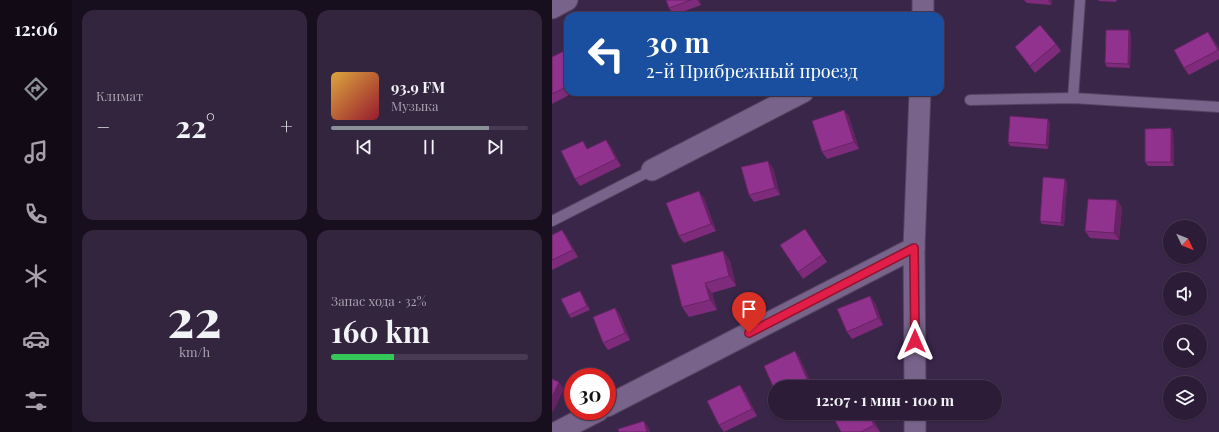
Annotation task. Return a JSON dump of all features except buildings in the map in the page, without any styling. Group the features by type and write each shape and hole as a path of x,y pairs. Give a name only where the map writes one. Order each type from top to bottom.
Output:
{"street":[{"path":"552,8 567,0"},
{"path":"923,0 923,12"},
{"path":"652,170 795,96"},
{"path":"915,380 914,248 920,96"},
{"path":"616,401 914,248"},
{"path":"557,432 580,420"},
{"path":"915,420 915,432"}],"lane":[{"path":"1074,98 1080,0"},
{"path":"970,100 1074,98 1219,107"},
{"path":"552,221 652,170"}],"route":[{"path":"749,333 914,248 915,341"}]}
